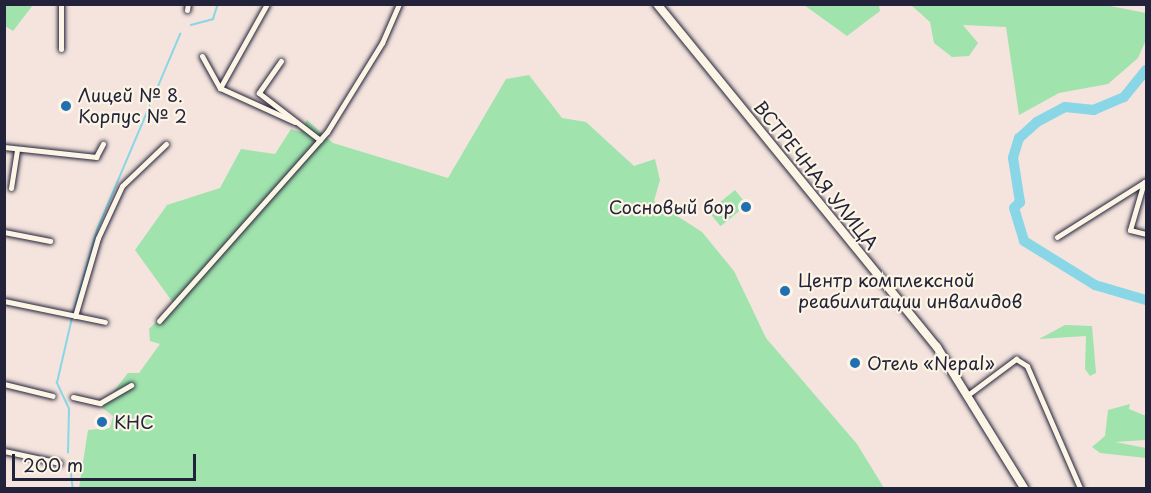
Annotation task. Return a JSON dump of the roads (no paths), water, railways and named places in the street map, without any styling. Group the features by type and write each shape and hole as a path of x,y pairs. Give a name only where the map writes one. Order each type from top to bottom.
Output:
{"main road":[{"name":"ВСТРЕЧНАЯ УЛИЦА","path":"657,4 817,197 969,394 1024,489"}],"street":[{"path":"61,4 61,49"},
{"path":"220,88 267,4"},
{"path":"159,321 320,140 348,102 399,4"},
{"path":"202,56 220,88 295,122"},
{"path":"281,61 259,93 320,140"},
{"path":"4,147 96,157 103,144"},
{"path":"75,316 98,238 122,186 166,144"},
{"path":"11,188 16,148"},
{"path":"1145,182 1130,230 1146,234"},
{"path":"1057,237 1145,182"},
{"path":"4,232 50,241"},
{"path":"4,301 105,322"},
{"path":"969,394 1016,359 1028,366 1080,489"},
{"path":"4,384 53,396"},
{"path":"73,397 100,403 131,385"},
{"path":"4,451 60,463"}],"waterway":[{"path":"191,25 213,19 218,4"},
{"path":"74,311 97,230 180,34"},
{"path":"1146,70 1124,97 1094,110 1065,107 1037,122 1019,138 1013,158 1020,202 1014,208 1024,241 1095,285 1146,300"},
{"path":"68,453 69,409 57,383 72,318"},
{"path":"70,462 73,488"}],"place":[{"name":"Лицей № 8. Корпус № 2","path":"66,106"},
{"name":"Сосновый бор","path":"746,207"},
{"name":"Центр комплексной реабилитации инвалидов","path":"785,291"},
{"name":"Отель «Nepal»","path":"855,363"},
{"name":"КНС","path":"102,422"}]}
